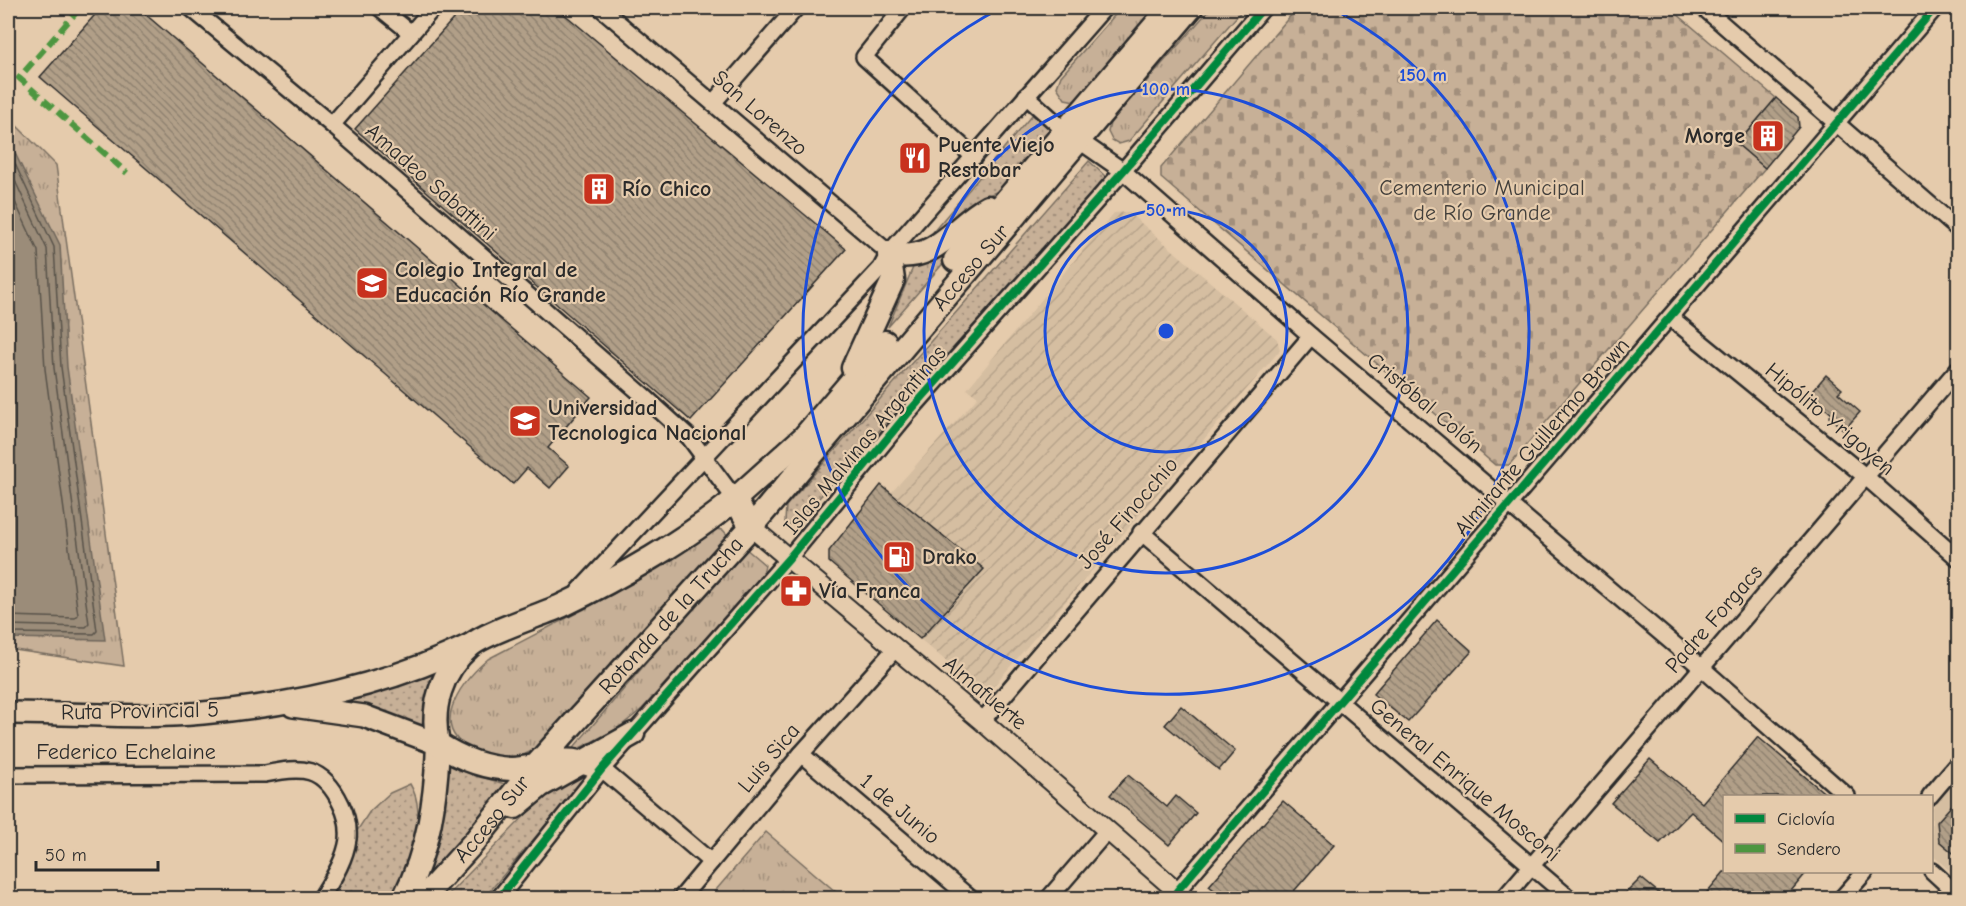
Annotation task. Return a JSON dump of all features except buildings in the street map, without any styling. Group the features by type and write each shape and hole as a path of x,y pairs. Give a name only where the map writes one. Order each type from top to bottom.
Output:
{"main road":[{"name":"Acceso Sur","path":"751,527 1071,135 1170,8"},
{"name":"Acceso Sur","path":"735,499 804,437 1008,197 1071,135 1191,8"},
{"path":"848,386 854,365 893,280 889,253 903,258 930,250 945,241 977,213 1008,197"},
{"name":"Rotonda de la Trucha","path":"438,744 434,723 438,695 446,675 471,645 561,605 636,565 713,518 735,499 751,527 536,765"},
{"name":"Ruta Provincial 5","path":"8,713 201,713 272,705 365,684 438,660 471,645"},
{"name":"Ruta Provincial 5","path":"272,705 364,716 438,744"},
{"path":"475,841 540,786 633,734"},
{"name":"Acceso Sur","path":"404,898 430,824 436,795 438,744"},
{"path":"438,744 478,764 513,769 563,760 580,762 602,769"},
{"name":"Acceso Sur","path":"423,898 475,841 536,765"}],"street":[{"name":"Amadeo Sabattini","path":"191,8 332,125 645,397 689,437 735,499"},
{"path":"380,8 411,33"},
{"path":"332,125 433,8"},
{"path":"713,103 796,8"},
{"path":"903,8 864,57 974,157"},
{"path":"561,605 582,588 881,268 889,253 1104,8"},
{"name":"Islas Malvinas Argentinas","path":"499,898 602,769 789,558 909,412 1123,171 1263,8"},
{"path":"1704,8 1835,124 1959,229"},
{"name":"Almirante Guillermo Brown","path":"1181,895 1339,702 1935,8"},
{"name":"San Lorenzo","path":"609,10 713,103 889,253"},
{"name":"Cristóbal Colón","path":"1026,96 1071,135 1123,171 1311,336 1702,668 1846,795"},
{"name":"Hipólito Yrigoyen","path":"1670,316 1866,477 1959,558"},
{"name":"José Finocchio","path":"982,721 1311,336"},
{"name":"Padre Forgacs","path":"1504,898 1959,369"},
{"name":"Almafuerte","path":"751,527 982,721 1106,832 1181,895"},
{"name":"General Enrique Mosconi","path":"1142,532 1569,898"},
{"name":"Luis Sica","path":"681,898 801,754 895,649"},
{"name":"1 de Junio","path":"801,754 970,898"},
{"path":"1931,795 1959,763"},
{"name":"Federico Echelaine","path":"8,775 265,774 289,769 308,770 326,779 346,814 348,838 342,861 321,898"},
{"path":"602,769 711,862"},
{"path":"1049,898 1106,832"},
{"path":"1933,872 1959,895"},
{"path":"1842,898 1864,873"}],"shaded area":[{"path":"1128,212 1277,339 1280,350 991,689 979,689 920,639 984,569 890,494 978,397 967,389 1114,213"},
{"path":"1958,778 1958,878 1933,856 1933,808"}],"green space":[{"path":"1121,8 1161,8 1083,98 1075,101 1065,99 1057,87 1061,76"},
{"path":"1211,8 1244,8 1129,141 1119,144 1112,140 1108,132 1110,123"},
{"name":"Cementerio Municipal de Río Grande","path":"1297,8 1670,8 1776,98 1737,144 1765,168 1509,465 1495,465 1161,178 1161,168"},
{"path":"1032,115 1051,129 1003,189 975,201 933,232"},
{"path":"8,117 56,165 124,666 8,649"},
{"path":"1089,161 1106,177 794,526 785,522 786,506"},
{"path":"953,252 888,327 914,265"},
{"path":"715,529 723,530 729,537 537,748 516,757 495,757 479,753 462,744 453,733 450,721 458,694 477,669 488,659 613,594"},
{"path":"745,548 765,565 763,574 642,709 617,729 568,754"},
{"path":"441,672 428,693 421,731 391,714 344,702"},
{"path":"445,759 460,770 511,786 434,875 420,884"},
{"path":"580,771 591,771 484,898 445,898 540,800"},
{"path":"410,784 416,797 417,827 409,857 389,898 331,898 345,872 353,837 370,811 390,793"},
{"path":"766,832 843,898 709,898"}],"water":[{"path":"8,139 60,245 67,367 105,640 8,638"}],"marked path":[{"path":"80,8 19,78 127,173"}],"cycle path":[{"path":"499,898 602,769 789,558 909,412 1123,171 1263,8"},
{"path":"1177,891 1935,8"}],"place":[{"name":"Morge","path":"1768,136"},
{"name":"Puente Viejo Restobar","path":"915,158"},
{"name":"Río Chico","path":"599,189"},
{"name":"Colegio Integral de Educación Río Grande","path":"372,283"},
{"name":"Universidad Tecnologica Nacional","path":"525,421"},
{"name":"Drako","path":"899,557"},
{"name":"Vía Franca","path":"796,591"}]}
